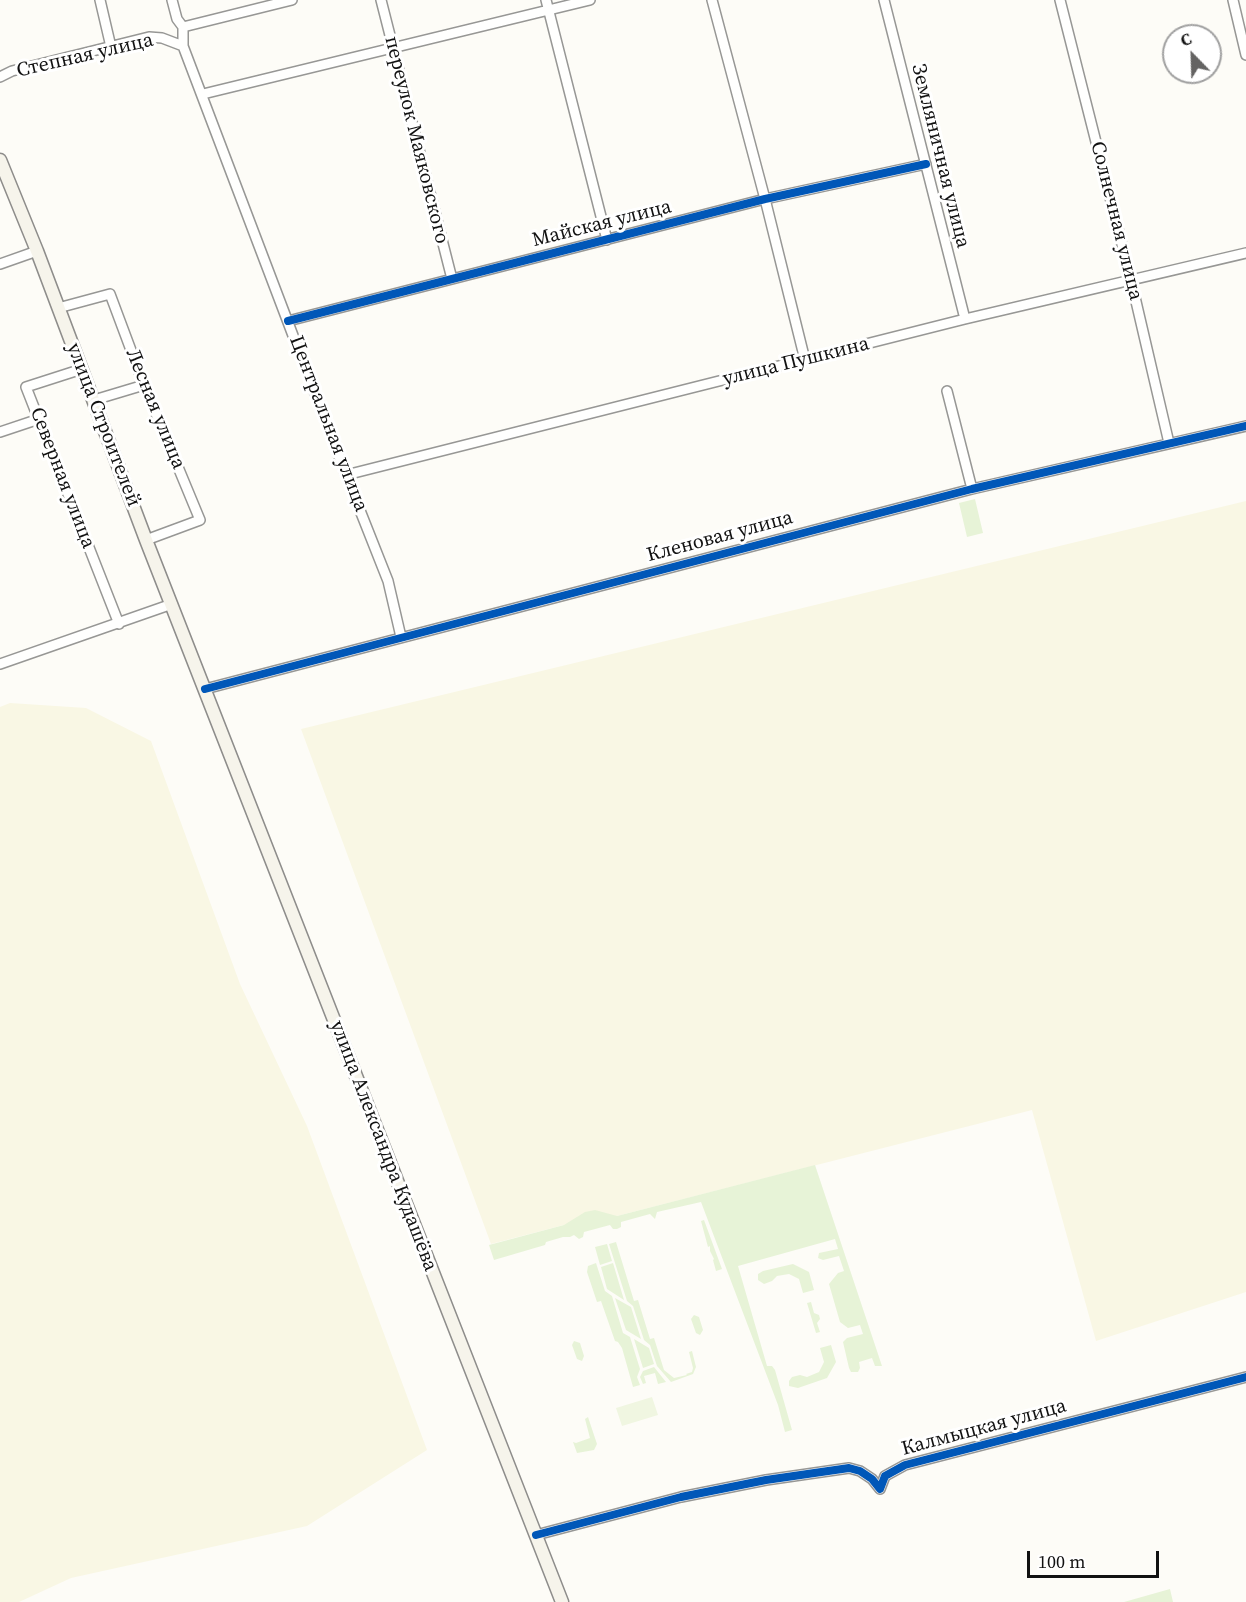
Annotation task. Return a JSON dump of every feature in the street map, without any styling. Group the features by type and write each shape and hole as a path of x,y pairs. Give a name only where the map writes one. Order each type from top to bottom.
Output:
{"main road":[{"name":"улица Строителей","path":"0,160 205,689"},
{"name":"улица Александра Кудашёва","path":"205,689 562,1602"}],"street":[{"path":"100,0 111,47"},
{"path":"172,0 177,19 183,27 292,0"},
{"name":"переулок Маяковского","path":"381,0 452,279"},
{"path":"546,0 607,240"},
{"path":"203,94 590,0"},
{"path":"712,0 805,360"},
{"name":"Земляничная улица","path":"884,0 964,319"},
{"name":"Солнечная улица","path":"1060,0 1131,280 1169,443"},
{"path":"1233,0 1246,55"},
{"name":"Степная улица","path":"0,77 12,71 149,37 162,38 183,46 183,27"},
{"name":"Центральная улица","path":"183,46 388,581 401,637"},
{"name":"Майская улица","path":"288,321 765,200 926,164"},
{"path":"0,264 37,251"},
{"name":"улица Пушкина","path":"346,475 964,319 1246,253"},
{"name":"Лесная улица","path":"58,308 110,294 144,385 200,520 146,540"},
{"name":"Северная улица","path":"82,369 26,387 119,624"},
{"path":"94,400 144,385"},
{"path":"947,391 972,489"},
{"path":"0,432 39,419"},
{"name":"Кленовая улица","path":"205,689 972,489 1246,426"},
{"path":"0,664 172,604"},
{"name":"Калмыцкая улица","path":"536,1535 681,1497 766,1480 849,1468 872,1479 880,1489 885,1476 905,1465 1246,1377"}],"shaded area":[{"path":"1246,501 1246,1292 1096,1341 1032,1110 617,1216 564,1225 491,1244 301,729"},
{"path":"10,703 86,708 151,741 240,984 307,1126 427,1450 307,1526 71,1578 19,1602 0,1602 0,707"}],"green space":[{"path":"975,499 983,533 967,537 959,503"},
{"path":"815,1165 882,1366 875,1366 872,1358 859,1362 858,1372 851,1372 849,1368 843,1342 847,1338 863,1334 860,1325 848,1328 840,1322 829,1284 838,1273 844,1271 839,1256 823,1260 818,1258 819,1253 838,1249 835,1239 738,1266 767,1366 772,1366 775,1370 792,1430 785,1432 778,1405 701,1202 657,1212 655,1219 650,1214 621,1222 621,1227 617,1229 613,1229 610,1225 584,1232 583,1237 579,1239 574,1235 563,1237 546,1242 545,1245 494,1260 489,1245 564,1225 585,1212 595,1210 617,1216"},
{"path":"704,1220 722,1269 716,1271 701,1221"},
{"path":"616,1242 634,1301 638,1300 650,1339 654,1338 664,1370 674,1378 692,1372 689,1352 692,1351 696,1367 693,1374 671,1382 657,1366 650,1345 644,1340 633,1306 627,1301 609,1244"},
{"path":"607,1244 612,1261 600,1265 595,1247"},
{"path":"596,1263 605,1291 612,1296 623,1333 630,1337 640,1369 637,1377 640,1385 633,1387 622,1348 615,1341 601,1301 597,1302 587,1272 588,1266"},
{"path":"613,1263 624,1300 607,1289 601,1267"},
{"path":"793,1264 809,1272 814,1290 803,1293 799,1279 789,1274 777,1276 764,1284 758,1280 758,1274 763,1271"},
{"path":"615,1298 631,1307 641,1339 626,1330"},
{"path":"811,1302 814,1313 819,1315 820,1319 817,1323 820,1332 816,1333 807,1303"},
{"path":"694,1315 699,1317 703,1330 700,1335 696,1333 691,1319"},
{"path":"634,1339 649,1348 654,1364 643,1368"},
{"path":"574,1341 580,1343 584,1356 582,1361 577,1359 572,1345"},
{"path":"831,1345 836,1362 827,1378 798,1388 789,1386 792,1377 800,1375 807,1377 819,1372 824,1362 820,1348"},
{"path":"654,1367 666,1382 658,1384 655,1373 644,1376 646,1383 643,1384 640,1377 643,1371"},
{"path":"652,1397 658,1415 622,1426 616,1408"},
{"path":"588,1417 597,1444 594,1450 577,1453 573,1442 590,1438 585,1419"},
{"path":"1170,1589 1173,1602 1124,1602"}],"cycle path":[{"path":"288,321 765,199 926,164"},
{"path":"205,689 972,489 1246,426"},
{"path":"536,1535 681,1497 766,1480 849,1468 860,1471 872,1479 880,1489 885,1476 905,1465 1246,1377"}]}
